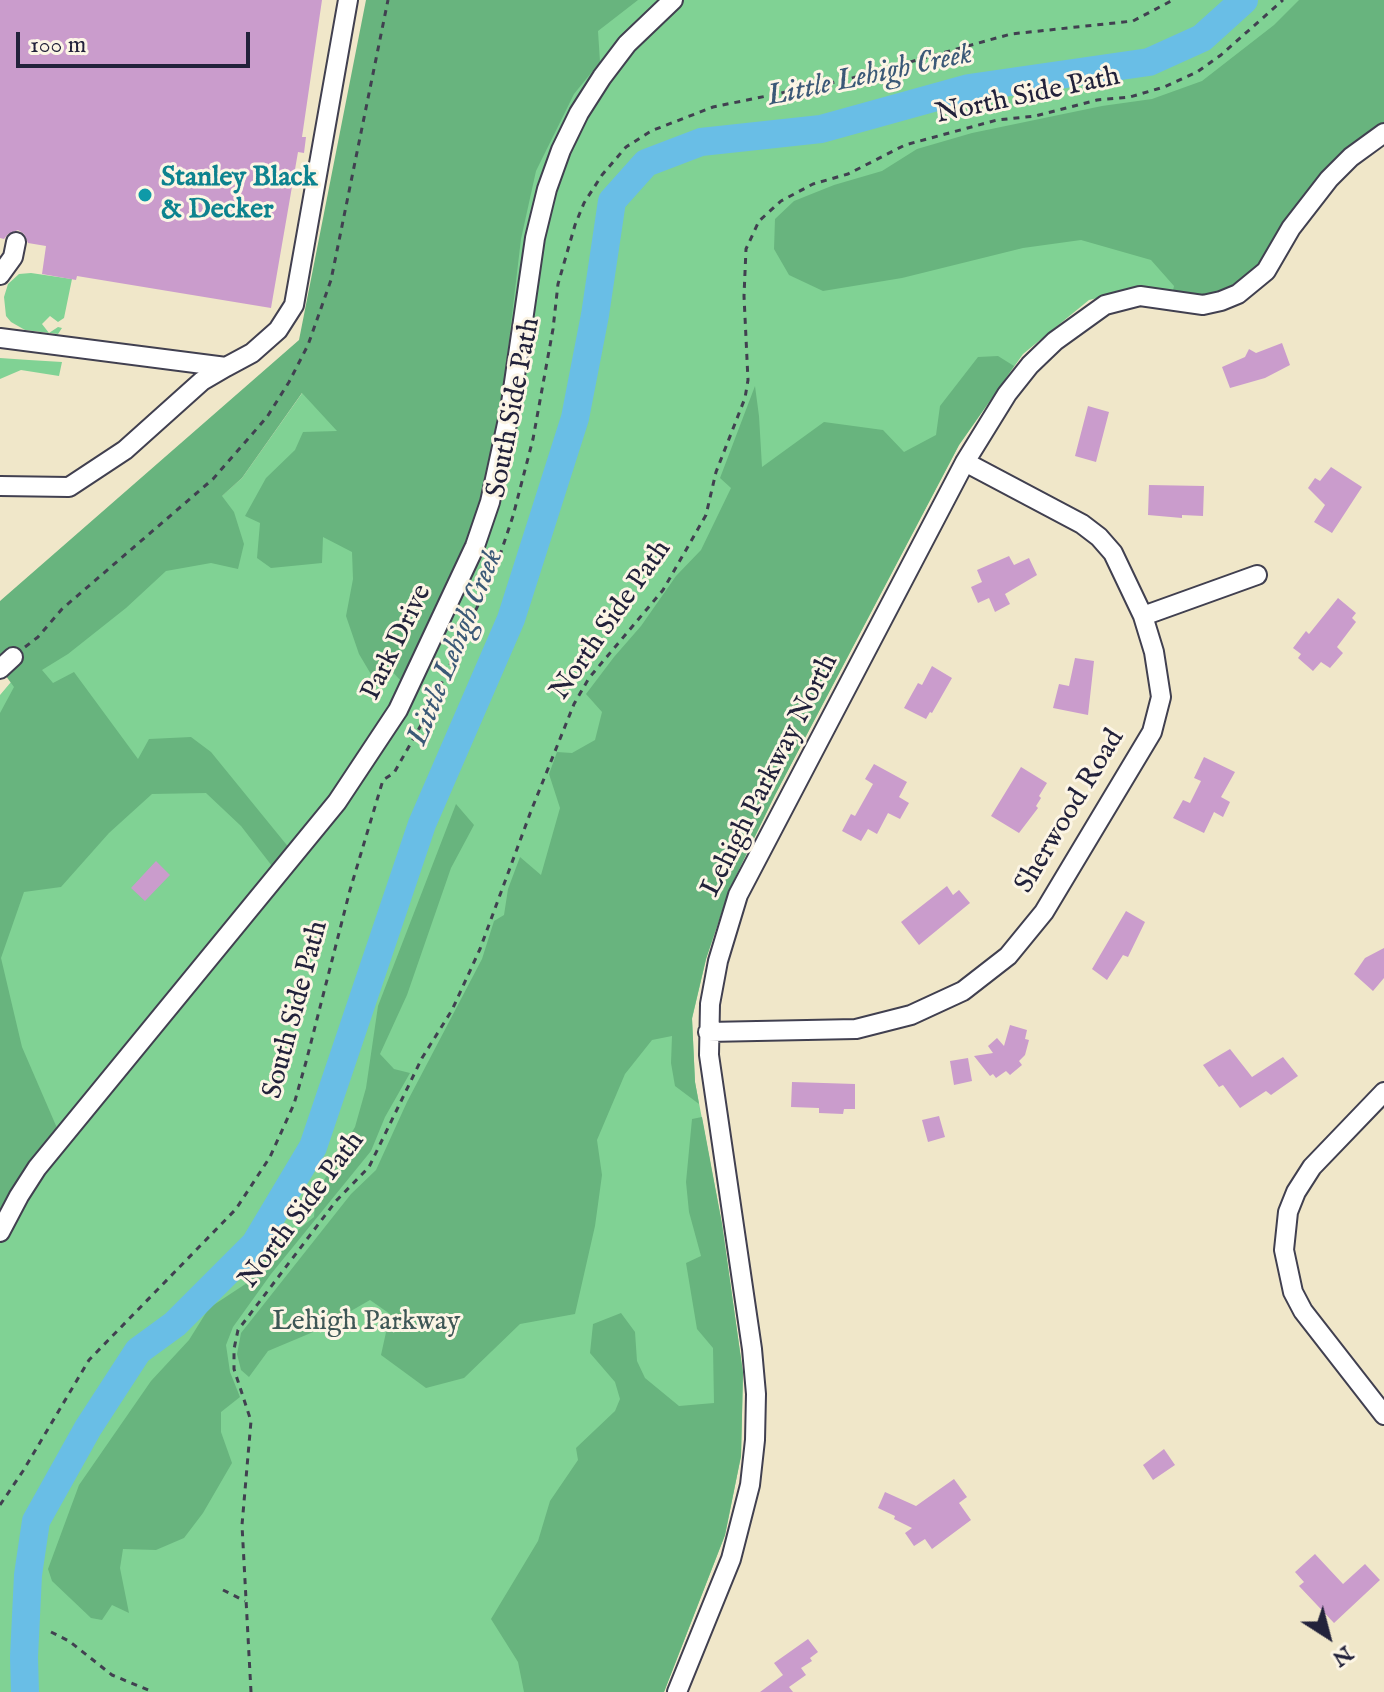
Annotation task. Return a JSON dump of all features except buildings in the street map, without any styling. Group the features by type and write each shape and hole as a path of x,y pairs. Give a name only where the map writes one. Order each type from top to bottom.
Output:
{"street":[{"path":"0,486 69,487 125,450 202,381 252,353 278,330 294,305 348,0"},
{"name":"Park Drive","path":"0,1232 37,1168 337,802 398,710 475,546 490,502 510,410 535,238 561,150 579,113 602,77 627,44 673,0"},
{"name":"Lehigh Parkway North","path":"677,1692 731,1559 750,1485 755,1440 756,1394 752,1349 708,1032 718,961 738,895 965,462 1000,405 1030,365 1075,325 1105,305 1122,299 1140,296 1203,305 1238,294 1266,271 1291,228 1329,179 1351,157 1384,133"},
{"path":"0,275 13,257 16,242"},
{"path":"1,339 226,367"},
{"name":"Sherwood Road","path":"708,1032 856,1029 911,1015 963,991 1008,956 1044,912 1152,732 1158,715 1160,682 1143,616 1113,553 1082,524 965,462"},
{"path":"1143,616 1257,575"},
{"path":"1384,1092 1312,1167 1296,1192 1288,1212 1284,1250 1287,1272 1303,1311 1384,1415"}],"path":[{"name":"South Side Path","path":"0,1505 89,1360 236,1209 270,1157 294,1104 350,890 383,780 394,773 425,718 501,555 533,439 558,284 575,225 584,203 602,175 626,147 651,131 713,107 845,80 1011,34 1133,21 1173,0"},
{"name":"North Side Path","path":"251,1692 242,1525 251,1421 234,1369 238,1330 336,1201 369,1167 422,1058 452,1010 480,949 574,704 589,678 663,590 706,515 716,472 745,398 748,380 745,259 746,249 759,221 781,201 813,184 848,174 905,145 997,120 1035,116 1164,87 1197,72 1221,55 1283,0"},
{"path":"223,1590 245,1601"},
{"path":"51,1632 69,1641 112,1675 153,1692"}],"green space":[{"path":"366,0 638,0 598,31 600,62 574,94 536,171 521,239 491,470 475,520 422,650 402,682 387,666 372,676 359,654 346,616 353,579 352,552 323,537 322,563 271,568 257,558 260,523 245,516 266,478 295,450 303,432 337,431 302,393 242,478 222,496 234,512 244,544 238,569 211,563 166,571 126,608 68,654 42,670 53,683 74,672 138,759 149,739 191,737 211,752 290,849 272,866 241,826 206,793 152,794 109,833 61,887 24,892 1,958 22,1047 57,1128 0,1211 0,713 14,687 0,668 0,601 299,340"},
{"name":"Lehigh Parkway","path":"407,0 1384,0 1219,295 1132,290 1089,300 1023,354 959,445 775,795 729,890 706,959 692,1019 695,1082 722,1224 743,1373 741,1456 725,1535 664,1692 0,1692 0,695 242,478 310,382"},
{"path":"1299,0 1384,0 1384,122 1357,143 1258,272 1219,295 1172,295 1174,286 1151,260 1081,240 1023,248 902,278 823,291 789,275 774,249 775,219 794,201 882,171 917,149 972,133 1102,106 1152,99 1202,81 1274,25"},
{"path":"19,274 72,279 64,318 58,322 50,316 42,324 49,333 25,330 6,316 4,297 8,284"},
{"path":"58,327 62,328 58,334 49,333"},
{"path":"998,356 1014,366 959,445 775,795 729,890 706,959 692,1018 699,1104 675,1086 671,1063 672,1036 652,1040 625,1074 597,1140 602,1175 595,1226 575,1314 520,1324 464,1378 426,1388 381,1355 390,1314 370,1300 318,1330 268,1351 249,1377 241,1370 237,1354 241,1333 351,1194 376,1170 407,1102 482,959 494,921 504,915 508,889 520,857 541,875 560,808 549,774 557,752 572,753 595,740 602,712 586,694 641,626 676,576 701,550 731,488 720,478 755,386 762,467 824,422 883,430 904,452 936,435 940,406 978,357"},
{"path":"0,358 62,362 59,376 21,370 0,379"},
{"path":"456,804 474,825 451,868 407,995 380,1054 394,1069 410,1073 385,1117 371,1151 271,1274 233,1327 226,1345 230,1372 240,1397 221,1412 221,1432 232,1463 203,1513 184,1538 156,1550 123,1549 120,1568 129,1613 112,1605 102,1620 91,1618 52,1581 48,1569 79,1485 151,1381 189,1340 209,1308 250,1281 259,1254 314,1217 316,1194 355,1127 366,1088 378,1006"},
{"path":"702,1117 722,1224 743,1373 741,1456 725,1535 664,1692 524,1692 518,1662 491,1619 538,1541 550,1501 578,1460 576,1448 615,1411 620,1399 615,1382 590,1353 593,1324 621,1313 635,1332 637,1361 645,1378 679,1406 714,1403 713,1348 697,1329 686,1263 701,1256 689,1212 686,1182 692,1119"}],"waterway":[{"name":"Little Lehigh Creek","path":"25,1692 28,1575 36,1521 88,1428 138,1351 175,1324 255,1244 313,1147 422,824 511,619 575,418 595,315 612,201 646,163 701,142 821,129 969,88 1149,62 1202,38 1244,0"}],"place":[{"name":"Stanley Black & Decker","path":"145,195"}]}
